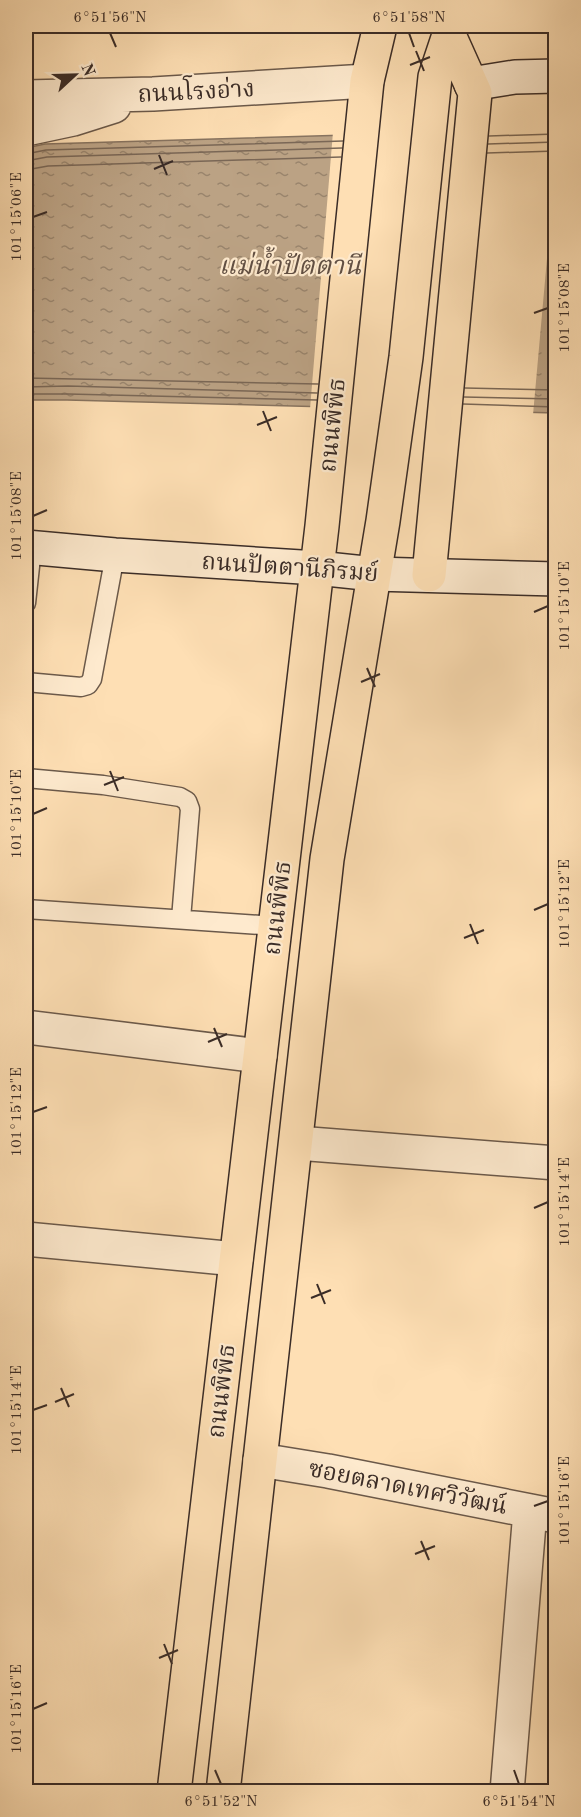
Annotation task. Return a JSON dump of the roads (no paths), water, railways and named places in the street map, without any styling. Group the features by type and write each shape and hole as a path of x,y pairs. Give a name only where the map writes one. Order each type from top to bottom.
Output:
{"main road":[{"name":"ถนนพิพิธ","path":"174,1791 322,526 365,94 380,26"},
{"name":"ถนนพิพิธ","path":"429,575 473,88 450,30"},
{"name":"ถนนพิพิธ","path":"223,1791 327,860 383,521 406,357 435,77 450,30"}],"street":[{"path":"473,88 515,77 555,76"},
{"name":"ถนนโรงอ่าง","path":"26,98 153,94 365,94"},
{"path":"26,129 73,119 153,94"},
{"name":"ถนนปัตตานีภิรมย์","path":"28,548 374,574 555,579"},
{"path":"26,1027 260,1056"},
{"path":"297,1143 555,1163"},
{"path":"26,1239 236,1259"},
{"name":"ซอยตลาดเทศวิวัฒน์","path":"260,1460 543,1513"},
{"path":"507,1791 543,1513"}],"lane":[{"path":"26,603 28,548"},
{"path":"26,681 81,687 88,685 92,679 115,555"},
{"path":"26,778 145,791 180,797 187,801 190,809 181,919"},
{"path":"26,909 275,926"}],"water":[{"name":"แม่น้ำปัตตานี","path":"555,129 555,413 26,400 26,148 45,144"}]}
